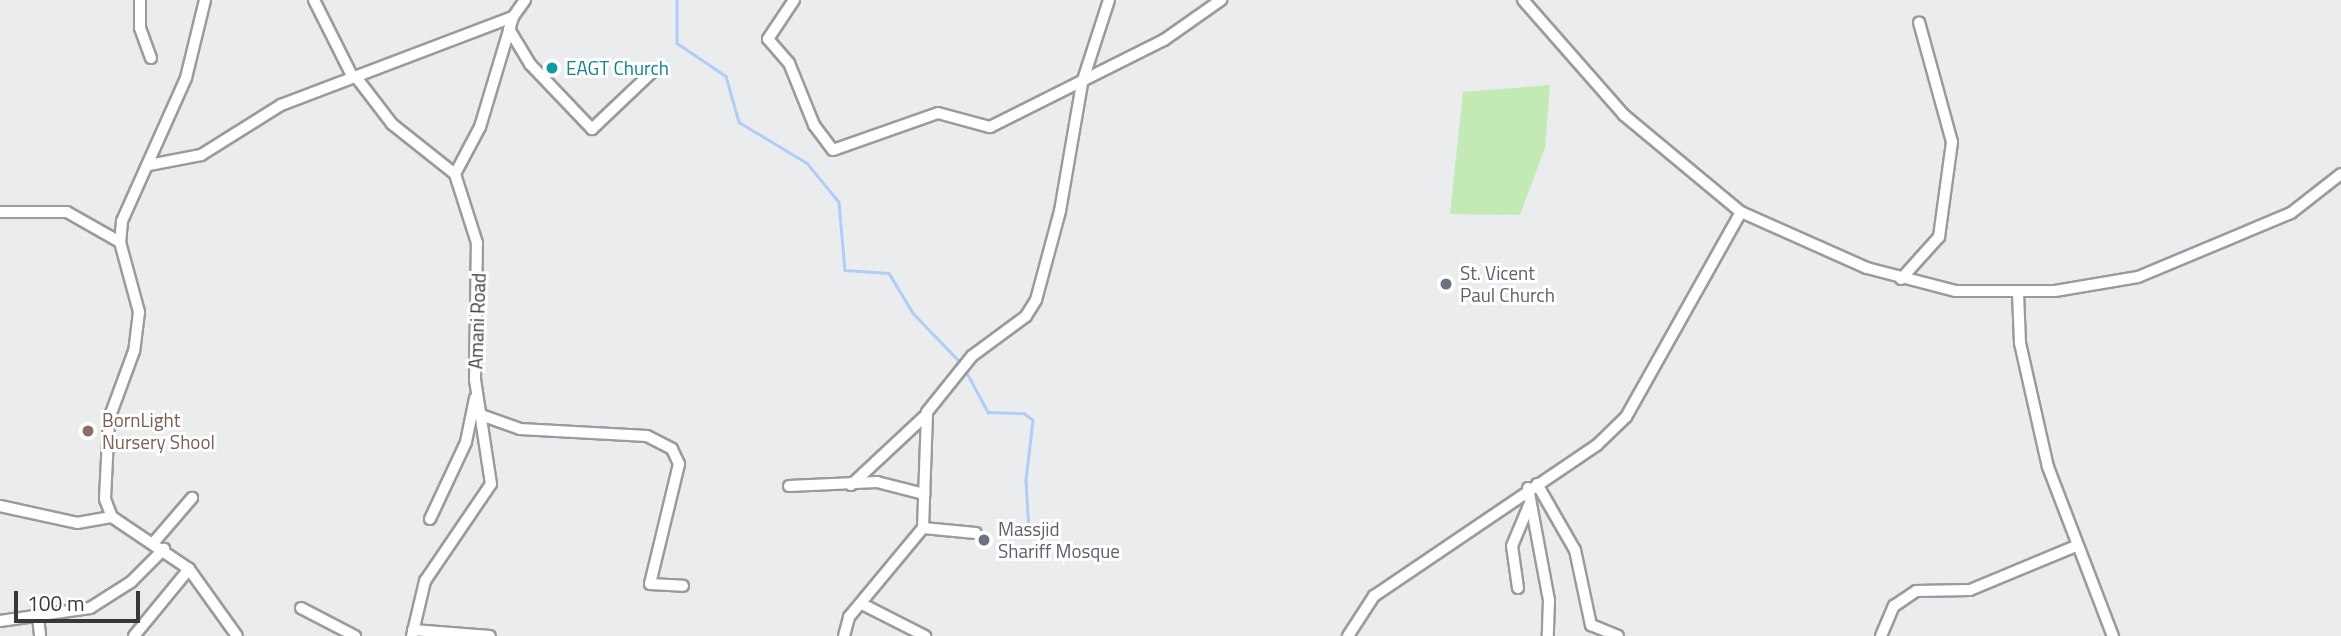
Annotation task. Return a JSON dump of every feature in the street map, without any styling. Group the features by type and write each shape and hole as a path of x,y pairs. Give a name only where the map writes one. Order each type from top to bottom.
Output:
{"street":[{"path":"140,0 140,28 151,58"},
{"path":"112,517 105,499 108,419 134,351 139,312 120,242 125,212 149,165 186,78 205,0"},
{"path":"314,0 355,77 392,124 455,174 480,127 513,17 525,0"},
{"path":"794,0 768,39 789,63 831,150 938,113 989,128 1164,40 1221,0"},
{"path":"851,485 926,415 977,351 1030,312 1060,211 1082,83 1109,0"},
{"path":"1523,0 1624,116 1741,212 1811,247 1901,279 1955,291 2018,293 2138,276 2217,248 2291,213 2341,174"},
{"path":"149,165 213,150 281,105 513,17"},
{"path":"1901,279 1939,237 1952,142 1919,22"},
{"path":"509,29 542,79 592,129 652,72"},
{"name":"Amani Road","path":"413,633 425,581 491,484 476,387 477,243 455,174"},
{"path":"0,212 67,212 120,242"},
{"path":"1348,636 1374,596 1597,445 1639,403 1671,330 1741,212"},
{"path":"2018,293 2020,343 2048,467 2107,631 2113,636"},
{"path":"430,519 469,432 476,387"},
{"path":"481,415 520,429 647,436 673,449 679,464 650,584 683,586"},
{"path":"844,636 849,617 923,528 926,415"},
{"path":"789,486 891,484 924,494"},
{"path":"1518,588 1512,546 1530,502 1533,486"},
{"path":"1533,486 1575,550 1591,625 1618,636"},
{"path":"155,541 192,498"},
{"path":"1530,502 1549,600 1548,636"},
{"path":"0,506 77,523 112,517 155,541 188,569 237,636"},
{"path":"923,528 976,533"},
{"path":"1881,636 1894,606 1916,591 1970,590 2076,546"},
{"path":"0,621 100,604 164,549"},
{"path":"134,636 188,569"},
{"path":"862,604 925,636"},
{"path":"301,608 355,636"},
{"path":"38,616 40,636"},
{"path":"413,633 490,636"}],"green space":[{"path":"1550,85 1545,148 1520,215 1450,214 1463,92"}],"waterway":[{"path":"677,0 677,43 726,76 739,122 807,163 839,202 845,270 889,273 913,313 963,365"},
{"path":"966,371 988,412 1024,413 1033,420 1026,480 1029,531"}],"place":[{"name":"EAGT Church","path":"552,68"},
{"name":"St. Vicent Paul Church","path":"1446,284"},
{"name":"BornLight Nursery Shool","path":"88,431"},
{"name":"Massjid Shariff Mosque","path":"984,540"}]}
